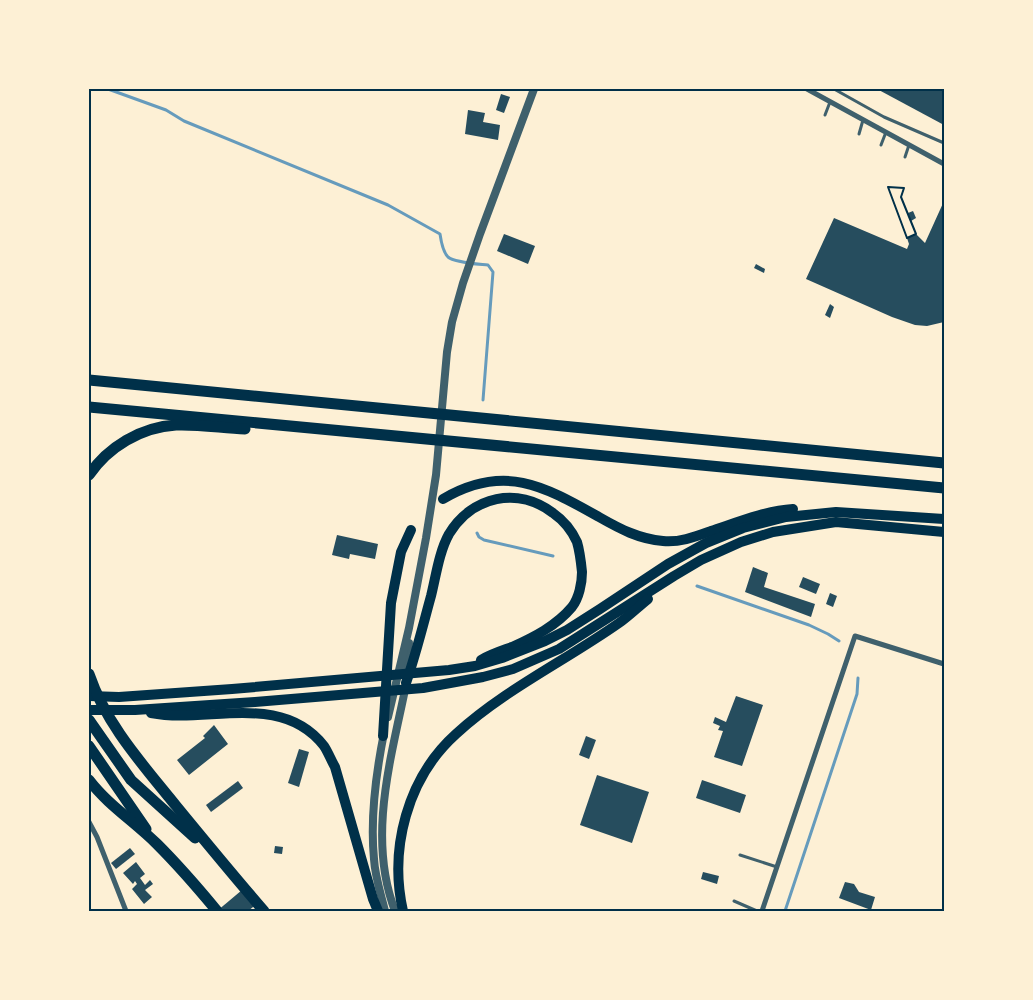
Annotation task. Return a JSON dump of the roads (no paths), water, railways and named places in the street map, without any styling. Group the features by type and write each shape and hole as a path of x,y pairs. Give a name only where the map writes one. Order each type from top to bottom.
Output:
{"highway":[{"path":"89,372 427,412"},
{"path":"89,380 944,463"},
{"path":"89,407 944,488"},
{"path":"89,476 105,456 122,443 150,430 174,425 491,445"},
{"path":"443,499 457,490 482,482 500,480 536,485 555,493 625,532 646,539 665,542 685,539 761,514 788,510 813,509 944,518"},
{"path":"406,683 421,636 443,547 449,534 473,508 492,500 509,497 527,500 544,506 562,520 576,540 581,558 582,581 576,600 573,606 557,622 531,638 492,654 475,666"},
{"path":"89,696 119,697 222,689 450,670 475,666 525,650 567,630 668,564 714,539 766,521 836,512"},
{"path":"89,710 135,710 255,702 422,688 452,683 513,669 560,649 674,576 702,560 741,542 780,531 836,522 944,532"},
{"path":"383,736 391,603 400,552 411,530"},
{"path":"404,911 400,897 399,842 408,807 421,779 436,756 454,736 478,715 620,622 674,576"},
{"path":"89,674 100,703 118,732 222,863 264,911"},
{"path":"135,710 167,716 243,712 270,714 292,720 310,733 324,747 335,767 378,911"},
{"path":"89,720 131,780 222,863"},
{"path":"89,746 157,844"},
{"path":"89,780 98,793 157,844 192,881 216,911"}],"street":[{"path":"385,911 374,860 372,839 376,789 383,736 409,628 436,475 452,322 463,283 534,89"},
{"path":"807,89 944,164"},
{"path":"395,911 382,861 382,815 389,767 406,683 409,628"},
{"path":"762,911 855,636 944,664"},
{"path":"89,822 97,837 126,911"}],"lane":[{"path":"834,89 884,117 944,143"},
{"path":"825,115 830,102"},
{"path":"859,134 863,120"},
{"path":"881,145 886,132"},
{"path":"905,157 909,145"},
{"path":"740,855 777,867"},
{"path":"734,901 757,911"}],"waterway":[{"path":"108,89 166,110 184,121 388,205 440,234 445,252 451,259 488,265 493,272 483,400"},
{"path":"477,533 484,540 553,556"},
{"path":"697,586 809,625 839,641"},
{"path":"785,911 857,694 858,678"}]}
